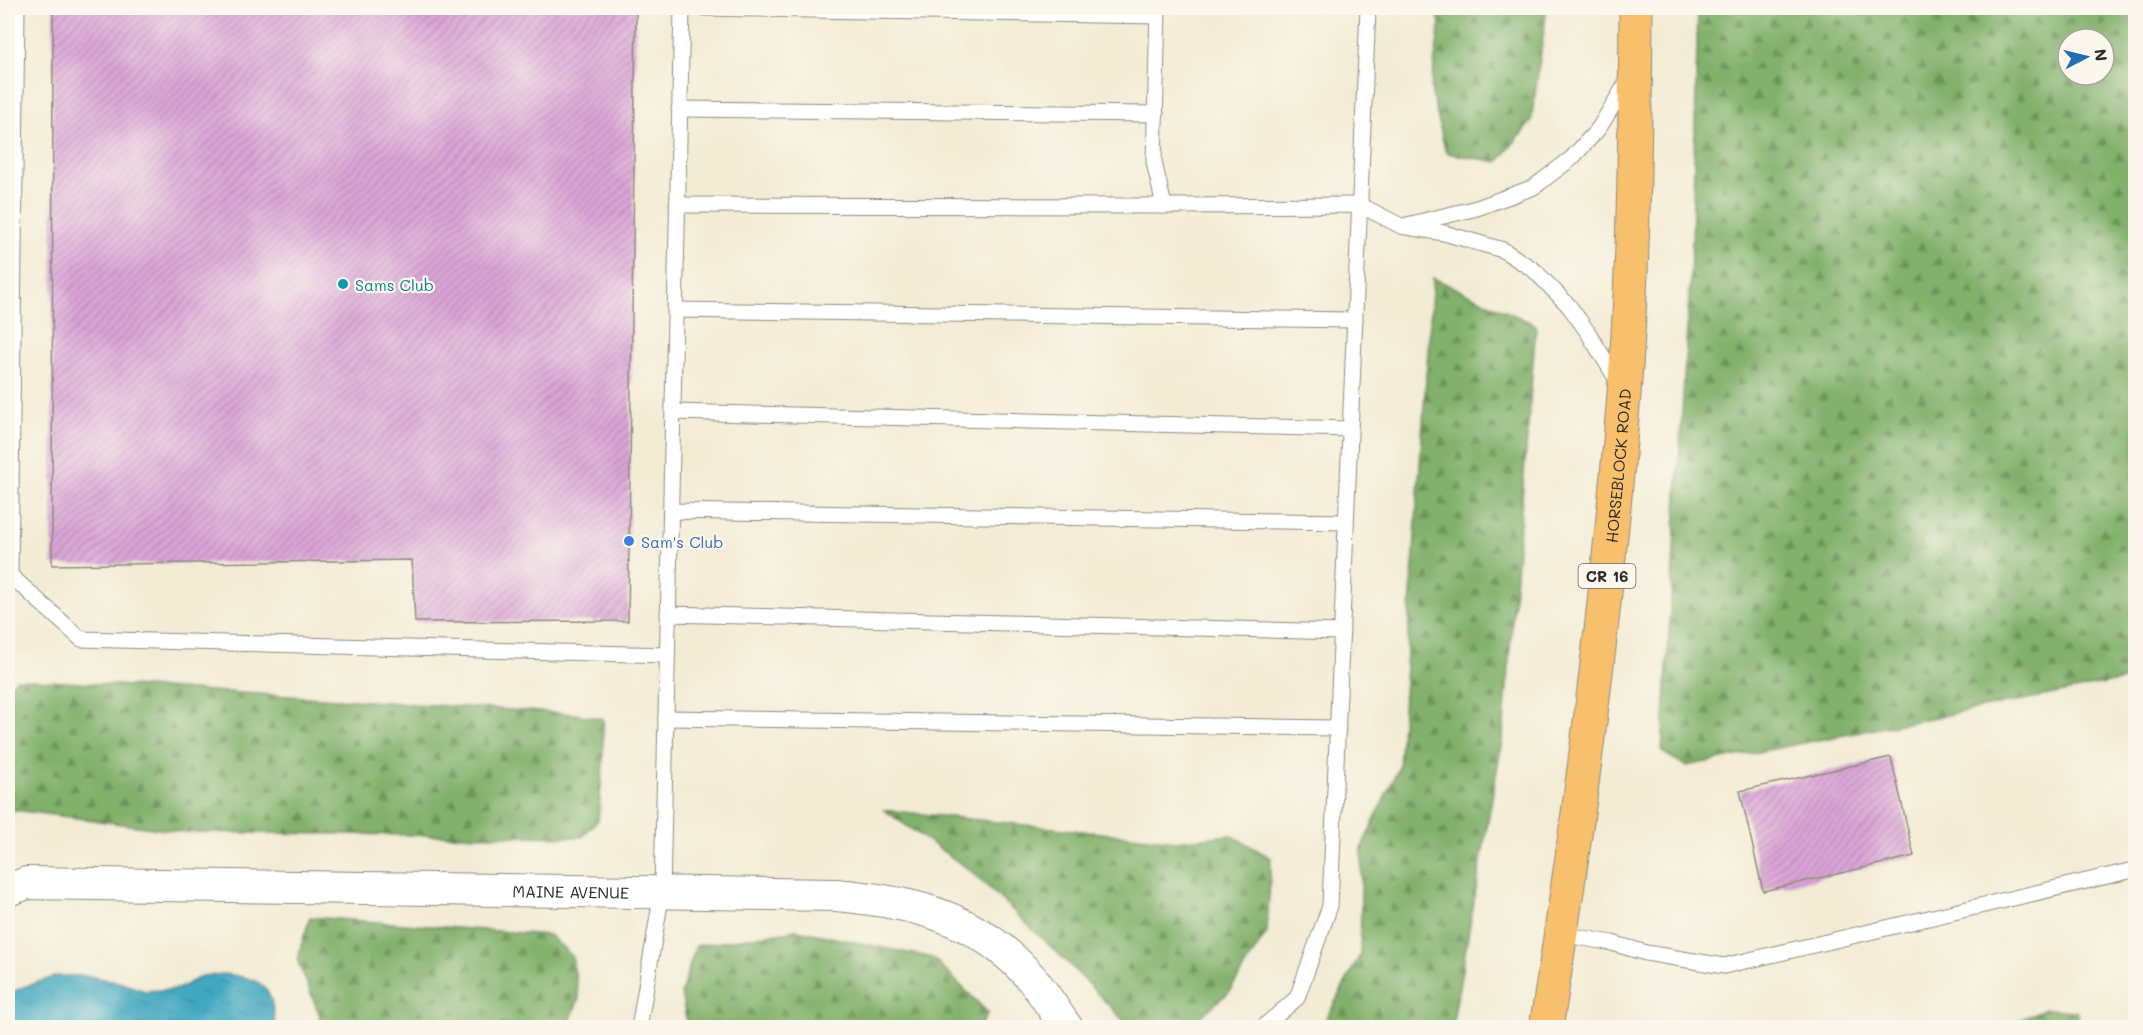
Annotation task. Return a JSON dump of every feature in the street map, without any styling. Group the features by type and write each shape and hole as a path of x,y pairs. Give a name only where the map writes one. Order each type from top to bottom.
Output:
{"main road":[{"name":"HORSEBLOCK ROAD","path":"1546,1028 1597,672 1624,392 1635,164 1636,8"}],"street":[{"name":"MAINE AVENUE","path":"14,882 836,895 879,899 921,908 964,924 1000,947 1032,979 1067,1028"}],"lane":[{"path":"17,8 10,575 81,639 667,655"},
{"path":"639,1028 662,892 682,8"},
{"path":"704,8 1158,12 1154,162 1164,206"},
{"path":"1262,1028 1297,998 1330,906 1368,8"},
{"path":"1401,226 1477,208 1534,187 1572,158 1599,128 1636,67"},
{"path":"679,109 1156,114"},
{"path":"677,205 1360,205 1401,226 1444,233 1503,250 1534,270 1569,306 1624,392"},
{"path":"675,310 1355,320"},
{"path":"673,412 1350,429"},
{"path":"671,511 1346,522"},
{"path":"668,615 1341,632"},
{"path":"666,718 1338,728"},
{"path":"1561,934 1612,943 1646,953 1724,966 2129,871"}],"green space":[{"path":"1435,8 1547,8 1531,122 1498,162 1446,153 1431,89 1440,23"},
{"path":"1698,8 2135,8 2135,678 1686,766 1662,752 1692,244"},
{"path":"1433,278 1536,325 1503,735 1452,1027 1322,1027 1360,955 1362,847 1399,767"},
{"path":"17,679 573,714 603,719 603,764 598,820 582,837 183,832 8,809 8,687"},
{"path":"884,810 1176,841 1231,835 1271,858 1267,932 1229,992 1188,1027 1130,1027 1068,963 971,871"},
{"path":"310,917 549,935 572,956 579,998 568,1027 318,1027 320,1016 297,959"},
{"path":"796,930 933,958 988,1013 980,1027 688,1027 681,993 696,946"},
{"path":"2044,1009 2076,1011 2083,1027 2004,1027"}],"water":[{"path":"223,974 248,978 264,987 272,1002 275,1027 8,1027 8,995 23,987 57,976 87,976 115,981 145,991 178,989 202,976"}],"building":[{"name":"Sams Club","path":"53,8 636,8 628,621 415,622 412,560 52,565"},
{"path":"1891,757 1914,856 1763,891 1740,791"}],"place":[{"name":"Sams Club","path":"343,284"},
{"name":"Sam's Club","path":"629,541"}]}
